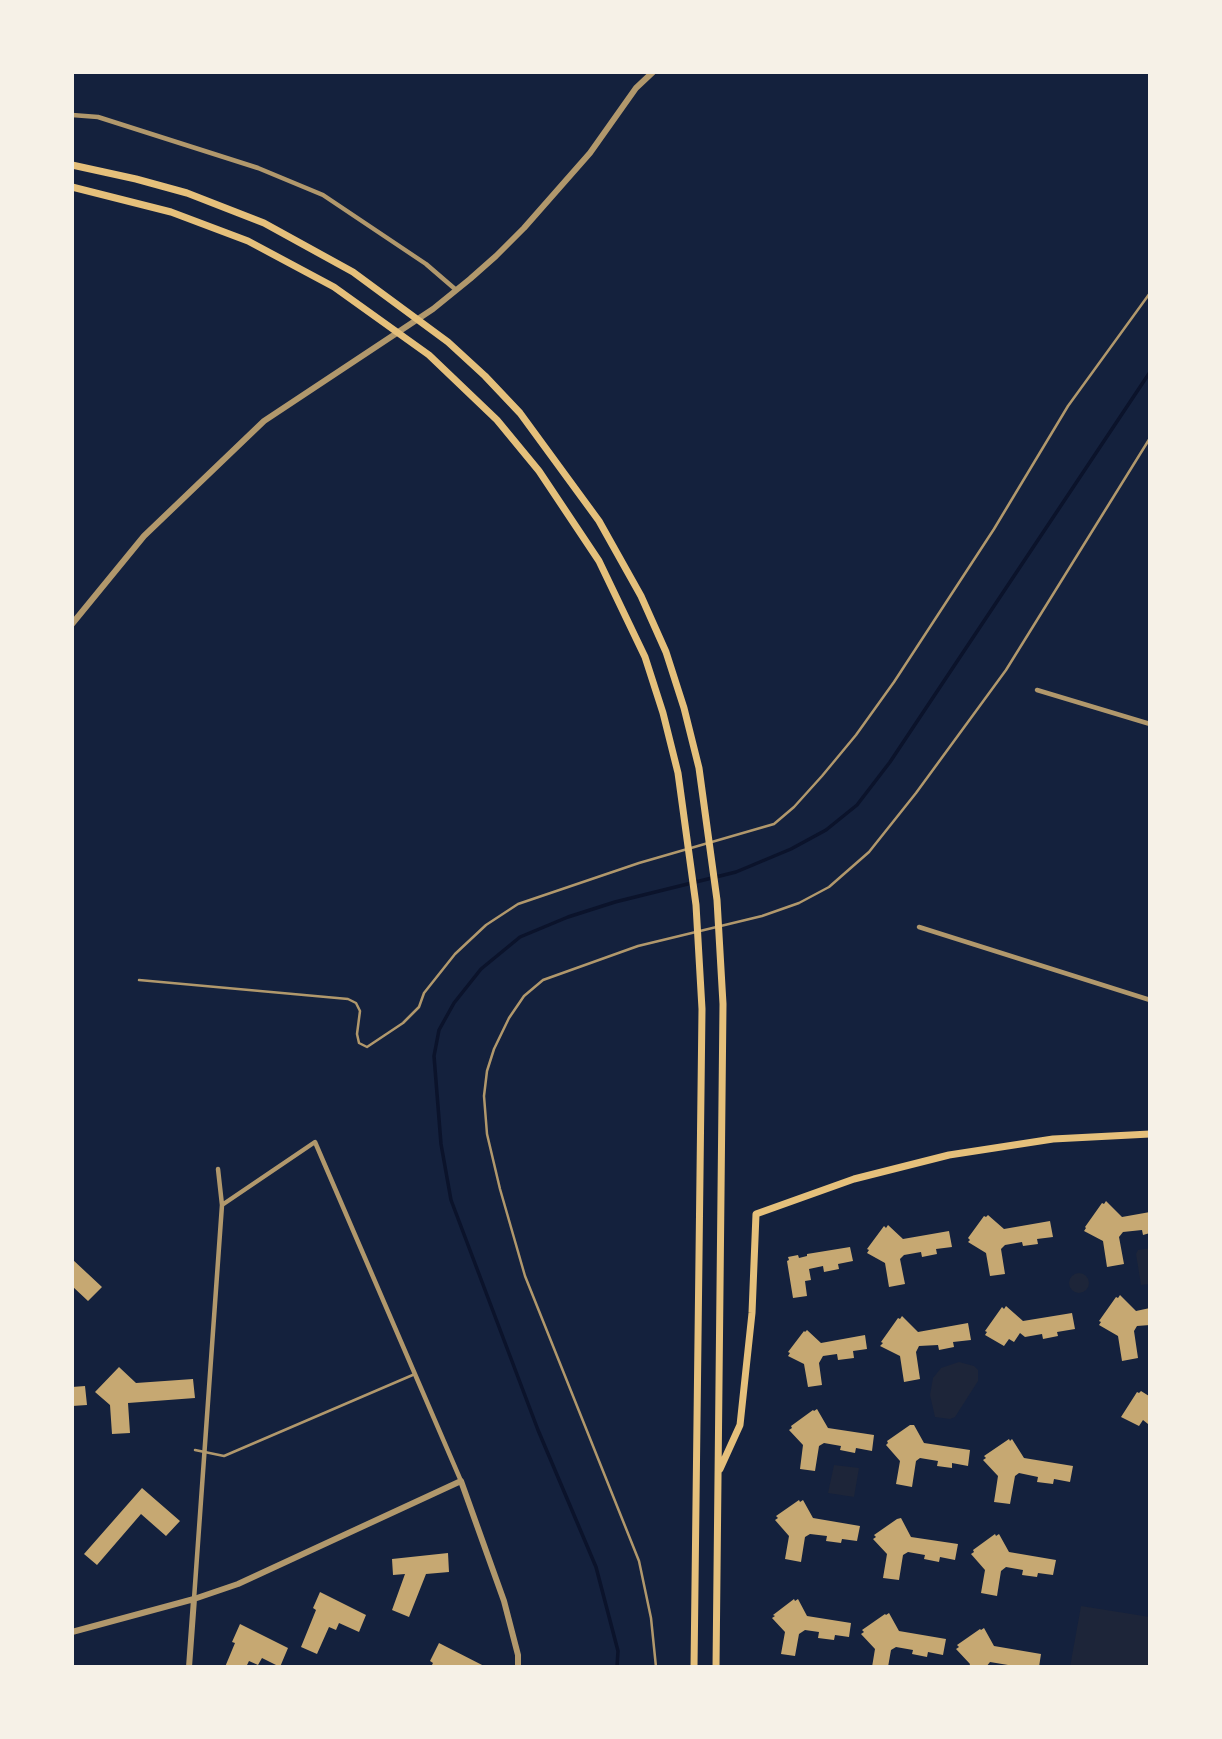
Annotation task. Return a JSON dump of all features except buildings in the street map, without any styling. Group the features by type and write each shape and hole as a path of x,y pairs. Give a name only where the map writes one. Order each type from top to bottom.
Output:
{"main road":[{"path":"72,165 187,193 264,223 353,272 448,342 520,413 599,521 621,556 666,652 699,768 718,900 723,1004 716,1667"},
{"path":"72,187 171,212 248,241 334,287 429,355 497,420 539,471 600,561 645,657 678,773 696,905 702,1009 694,1667"},
{"path":"719,1473 740,1425 752,1313 756,1214 854,1179 949,1155 1053,1139 1150,1135"}],"street":[{"path":"72,622 144,536 264,421 433,309 470,279 524,228 590,153 636,89 653,72"},
{"path":"72,115 98,117 258,168 323,195 426,264 455,289"},
{"path":"1037,690 1150,724"},
{"path":"919,927 1150,1000"},
{"path":"222,1205 315,1142 461,1481 504,1601 518,1655 517,1667"},
{"path":"189,1667 222,1205 218,1168"},
{"path":"72,1632 194,1599 238,1584 461,1481"}],"lane":[{"path":"139,980 348,999 356,1003 360,1011 357,1034 359,1044 367,1047 403,1023 419,1007 424,993 455,954 485,925 518,904 639,863 774,824 794,807 822,776 894,682 995,529 1068,407 1150,293"},
{"path":"656,1667 651,1618 639,1560 525,1276 500,1189 487,1134 484,1096 487,1071 494,1049 509,1018 524,996 543,980 638,946 752,918 799,903 829,887 869,852 1006,670 1150,438"},
{"path":"195,1450 224,1456 415,1374"}],"shaded area":[{"path":"1150,1248 1150,1284 1141,1285 1136,1254 1138,1250"},
{"path":"1079,1273 1086,1276 1089,1283 1086,1290 1079,1293 1072,1290 1069,1283 1072,1276"},
{"path":"959,1362 974,1366 978,1370 978,1381 955,1417 935,1417 930,1395 933,1378 941,1368"},
{"path":"834,1465 859,1468 854,1497 828,1493"},
{"path":"1081,1606 1150,1617 1150,1667 1070,1667"}],"waterway":[{"path":"617,1667 618,1651 596,1567 538,1430 451,1200 441,1144 434,1056 439,1030 454,1003 481,969 520,937 568,917 615,902 736,872 791,849 826,830 857,805 890,762 1150,372"}]}
